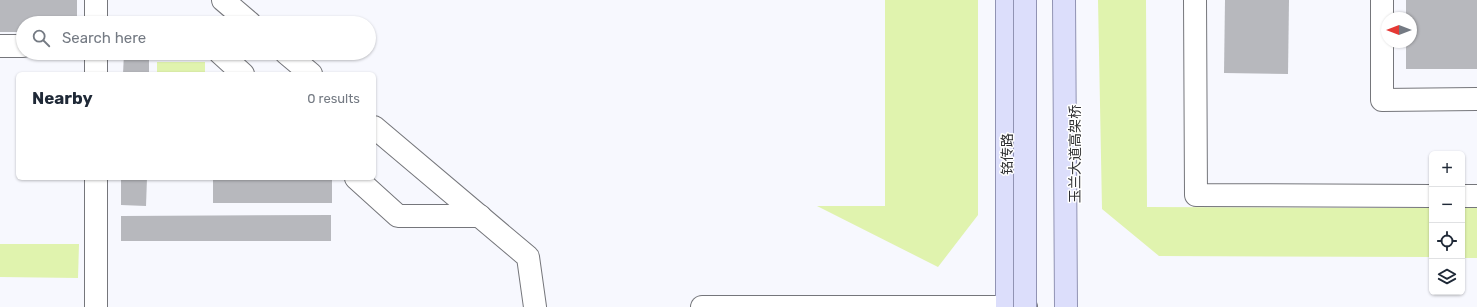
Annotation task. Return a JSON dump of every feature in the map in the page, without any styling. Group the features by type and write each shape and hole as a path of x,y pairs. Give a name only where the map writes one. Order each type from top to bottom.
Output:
{"main road":[{"name":"铭传路","path":"1007,0 1013,307"},
{"path":"1013,307 1025,0"},
{"path":"1064,0 1066,307"},
{"name":"玉兰大道高架桥","path":"1074,307 1076,0"}],"street":[{"path":"96,0 96,16"},
{"path":"223,0 242,16"},
{"path":"1196,0 1196,195 1429,196"},
{"path":"1382,0 1382,100 1477,99"},
{"path":"0,46 16,46"},
{"path":"96,60 96,72"},
{"path":"228,60 241,72"},
{"path":"294,60 309,72"},
{"path":"376,129 528,257 535,307"},
{"path":"96,180 96,307"},
{"path":"358,180 398,216 480,216"},
{"path":"1465,196 1477,196"},
{"path":"702,307 1031,307"}],"green space":[{"path":"885,0 978,0 978,215 938,267 817,206 885,206"},
{"path":"1098,0 1146,0 1147,207 1429,208 1429,257 1159,256 1102,209"},
{"path":"157,62 205,62 205,72 157,72"},
{"path":"1465,208 1477,208 1477,258 1465,258"},
{"path":"0,244 79,244 78,278 0,277"}],"building":[{"path":"0,0 77,0 77,16 16,16 16,32 0,32"},
{"path":"1225,0 1289,0 1288,74 1224,73"},
{"path":"1406,0 1477,0 1477,69 1406,69 1406,48 1417,48 1417,12 1406,12"},
{"path":"124,60 149,60 149,72 123,72"},
{"path":"121,180 147,180 146,206 121,205"},
{"path":"213,180 332,180 332,203 213,203"},
{"path":"331,215 331,241 121,241 121,216"}]}
